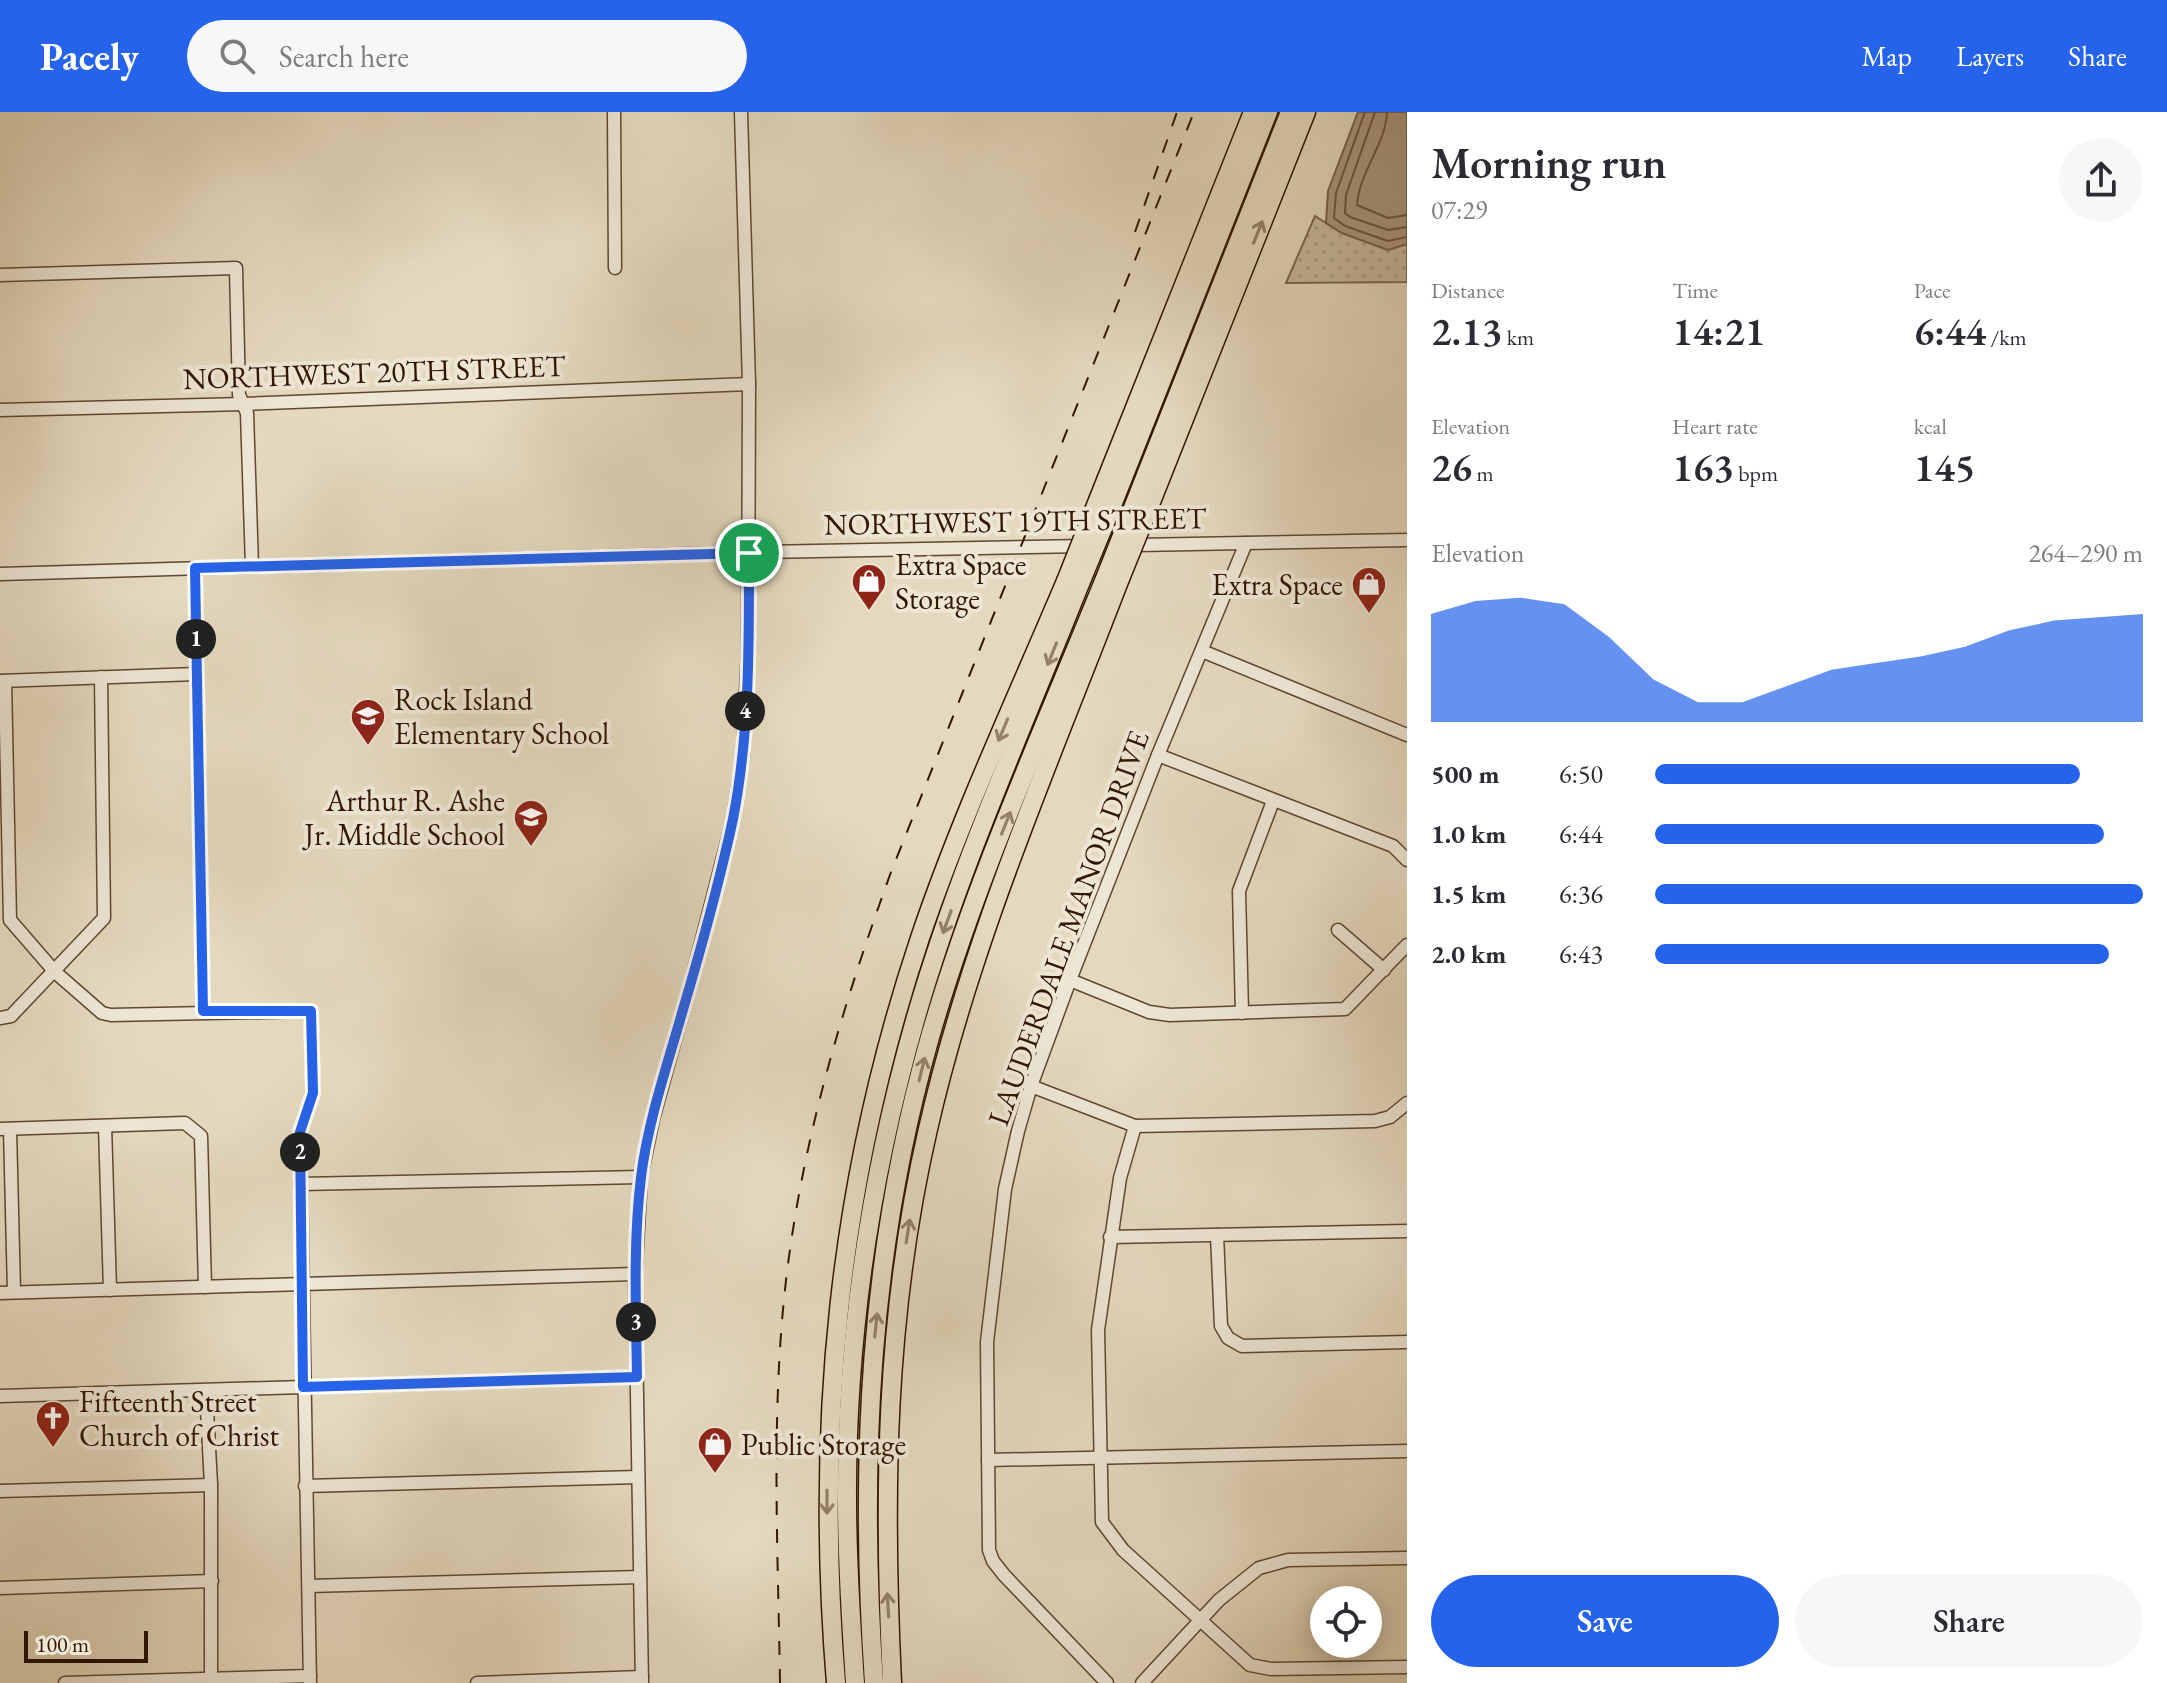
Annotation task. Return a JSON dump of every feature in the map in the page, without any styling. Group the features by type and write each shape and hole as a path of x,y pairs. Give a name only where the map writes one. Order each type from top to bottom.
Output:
{"highway":[{"path":"855,1683 846,1500 852,1377 874,1196 893,1106 934,959 1253,112"},
{"path":"1101,513 1268,112"},
{"path":"892,1683 886,1490 889,1399 897,1308 927,1131 963,999 997,899 1112,581 1290,112"},
{"path":"1139,512 1306,112"},
{"path":"836,1683 827,1547 829,1422 839,1300 864,1146 893,1028 931,907 1074,581"},
{"path":"874,1683 867,1582 866,1458 871,1367 886,1244 902,1154 948,978 979,891 1112,581"},
{"path":"861,1287 864,1146"},
{"path":"866,1458 897,1308"}],"street":[{"path":"614,112 615,268"},
{"path":"477,1683 642,1680 635,1274 641,1177 653,1119 733,819 743,755 748,651 749,384 741,112"},
{"path":"0,275 236,268 239,395 247,413 252,566"},
{"name":"NORTHWEST 20TH STREET","path":"0,410 244,404 749,384"},
{"name":"NORTHWEST 19TH STREET","path":"0,574 749,553 1407,540"},
{"name":"LAUDERDALE MANOR DRIVE","path":"1107,1683 993,1561 989,1550 987,1342 1005,1189 1031,1086 1070,980 1158,755 1246,543"},
{"path":"195,568 203,1011"},
{"path":"1202,651 1407,735"},
{"path":"65,1683 310,1679 300,1132 313,1093 311,1011 102,1013 55,972 10,920 2,681 196,674"},
{"path":"0,1018 11,1016 104,918 101,677"},
{"path":"1158,755 1393,846 1407,860"},
{"path":"1242,1013 1239,891 1273,801"},
{"path":"1338,930 1384,970"},
{"path":"1070,980 1149,1012 1170,1015 1345,1009 1407,945"},
{"path":"1031,1086 1135,1126 1375,1121 1390,1117 1407,1103"},
{"path":"14,1292 5,1129 185,1123 201,1136 205,1287"},
{"path":"105,1126 110,1290"},
{"path":"1135,1126 1120,1178 1098,1330 1102,1522 1123,1550 1200,1623 1250,1665 1271,1669 1407,1667"},
{"path":"300,1184 641,1177"},
{"path":"1110,1237 1407,1231"},
{"path":"1217,1235 1221,1326 1228,1338 1242,1346 1407,1342"},
{"path":"0,1293 635,1274"},
{"path":"0,1396 637,1377"},
{"path":"206,1391 211,1485 211,1681"},
{"path":"988,1460 1407,1451"},
{"path":"305,1486 638,1477"},
{"path":"0,1491 211,1485"},
{"path":"1142,1683 1219,1600 1259,1568 1288,1560 1407,1558"},
{"path":"309,1586 640,1577"},
{"path":"0,1588 212,1581"}],"shaded area":[{"path":"1315,216 1342,233 1388,250 1407,244 1407,282 1286,283"}],"water":[{"path":"1358,112 1407,112 1407,244 1388,250 1342,233 1326,223 1328,191"}],"railway":[{"path":"1135,232 1177,112"},
{"path":"780,1683 776,1474 782,1316 796,1213 816,1114 843,1017 891,872 1194,112"}],"place":[{"name":"Extra Space Storage","path":"869,612"},
{"name":"Extra Space","path":"1369,615"},
{"name":"Rock Island Elementary School","path":"368,747"},
{"name":"Arthur R. Ashe Jr. Middle School","path":"531,848"},
{"name":"Fifteenth Street Church of Christ","path":"53,1449"},
{"name":"Public Storage","path":"715,1475"}],"route":[{"path":"749,553 743,755 733,819 653,1119 641,1177 635,1274 637,1377 303,1387 300,1132 313,1093 311,1011 203,1011 195,568 749,553"}]}
